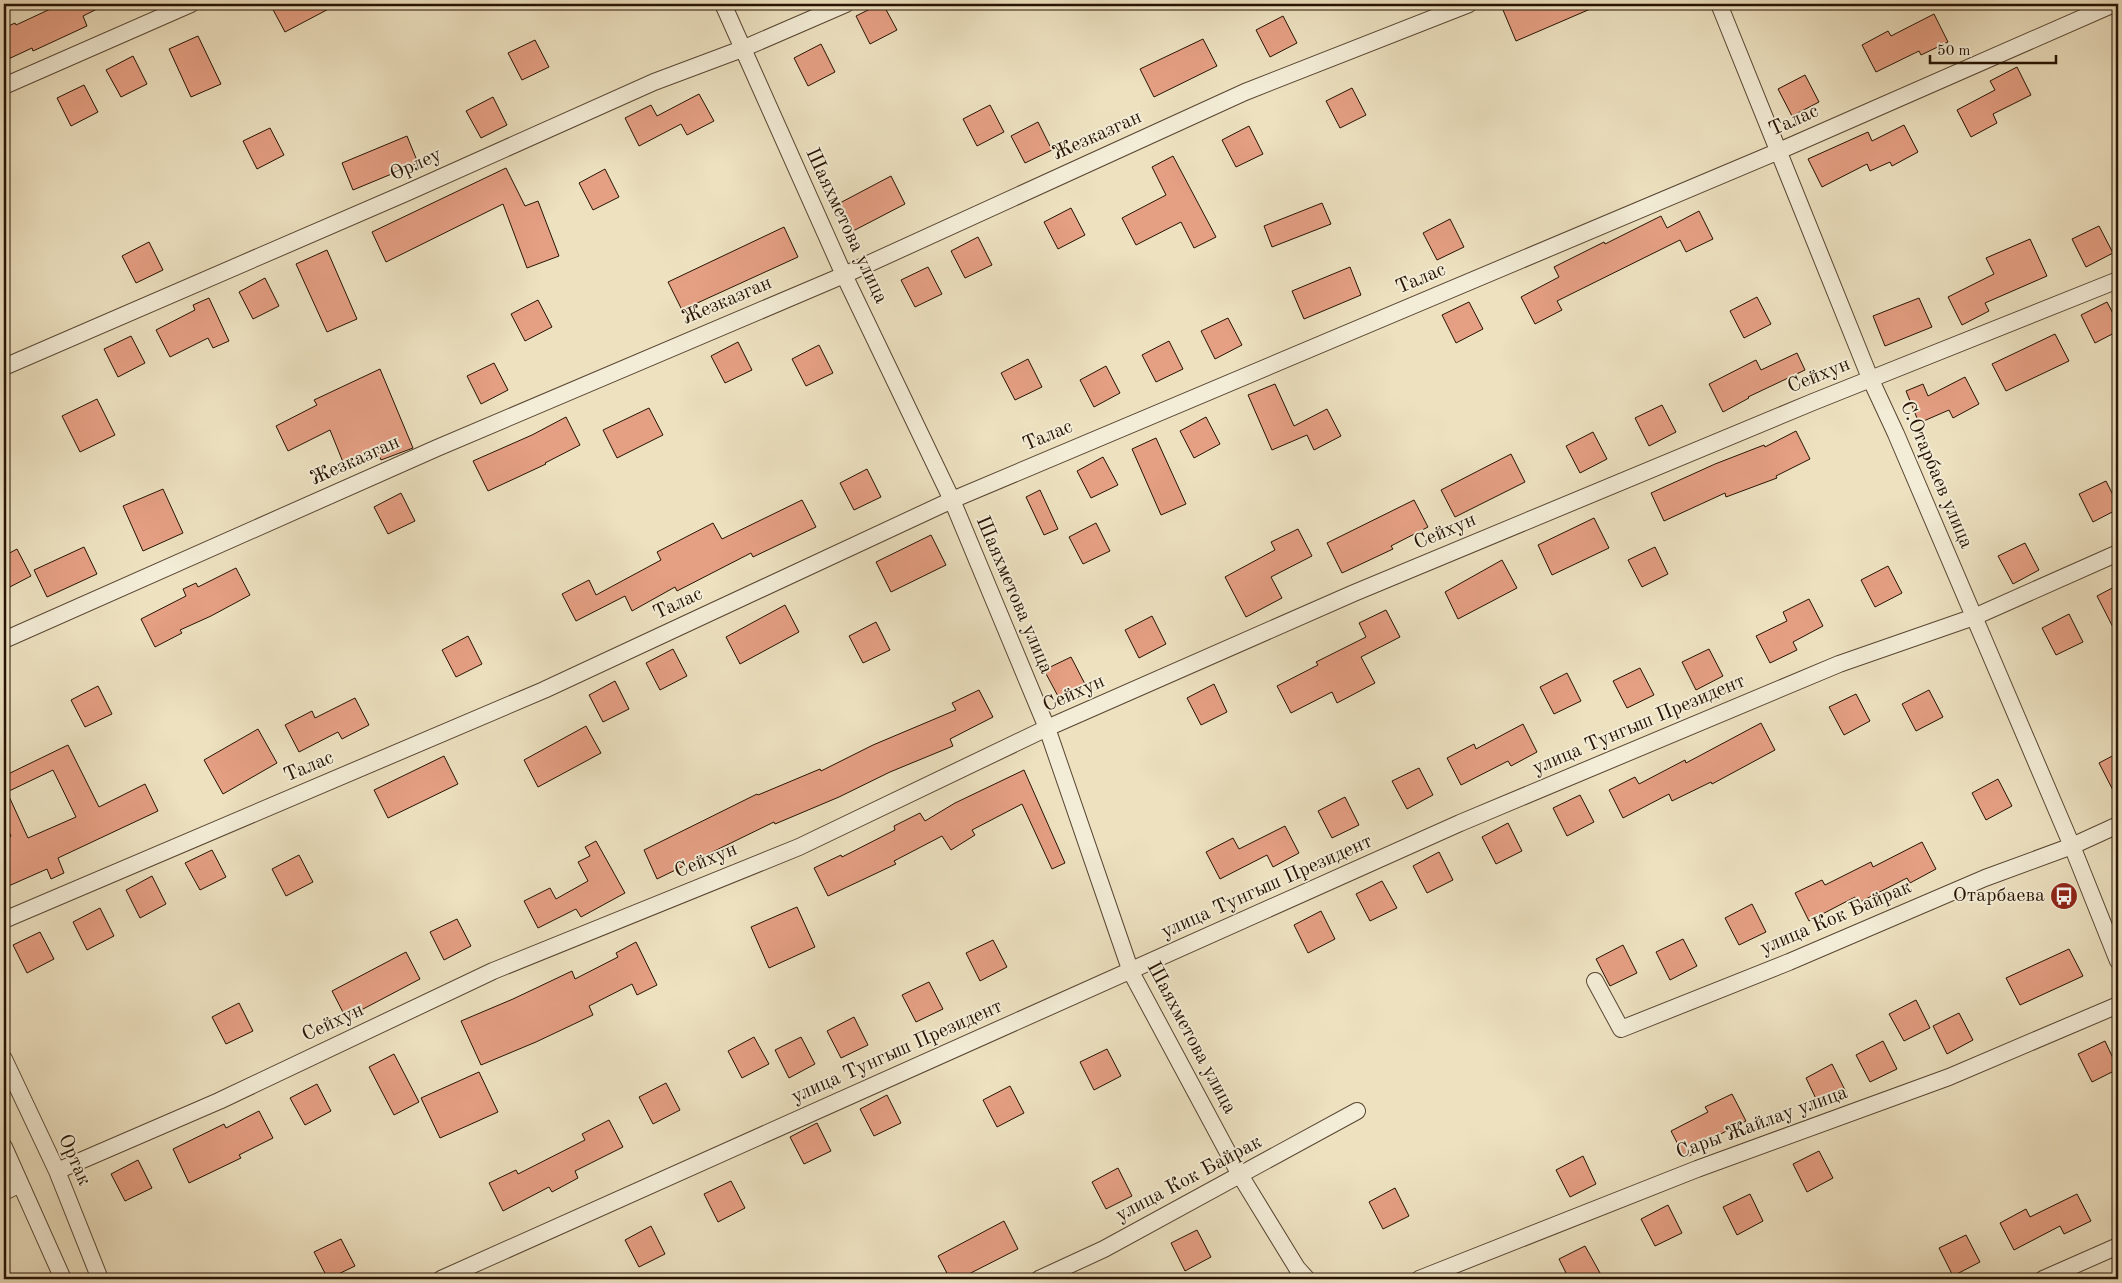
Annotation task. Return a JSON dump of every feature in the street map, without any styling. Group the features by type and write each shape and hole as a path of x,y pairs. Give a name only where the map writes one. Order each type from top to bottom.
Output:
{"street":[{"path":"4,86 191,4"},
{"name":"Шаяхметова улица","path":"723,4 844,275 952,500 1047,728 1131,972 1240,1175 1297,1268 1307,1279"},
{"name":"Өрлеу","path":"4,367 406,193 654,82 742,49 846,4"},
{"name":"Жезказган","path":"4,640 437,448 844,275 1245,92 1469,4"},
{"name":"С.Отарбаев улица","path":"1719,4 1870,378 1896,434 2072,846 2118,961"},
{"name":"Талас","path":"4,920 544,690 952,500 1779,151 2114,4"},
{"name":"Сейхун","path":"58,1171 219,1100 493,971 799,847 1047,728 1354,593 1870,378 2118,280"},
{"name":"улица Тунгыш Президент","path":"441,1279 1131,972 1469,819 1840,664 1974,617 2118,553"},
{"name":"улица Кок Байрак","path":"1595,981 1621,1029 1789,962 1985,878 2072,846 2118,825"},
{"name":"Сары Жайлау улица","path":"1419,1279 1697,1169 1949,1077 2118,1005"},
{"name":"Ортак","path":"4,1059 58,1171 100,1279"},
{"name":"улица Кок Байрак","path":"1039,1279 1104,1249 1357,1111"},
{"path":"4,1147 63,1279"},
{"path":"4,1192 20,1184"},
{"path":"2043,1279 2118,1246"}],"building":[{"path":"61,4 107,4 83,16 87,26 33,51 32,48 4,61 4,28 15,23 16,25"},
{"path":"270,4 338,4 285,32"},
{"path":"883,4 897,30 870,44 856,16"},
{"path":"1518,4 1602,4 1516,41 1503,10"},
{"path":"1934,14 1948,42 1921,55 1919,51 1876,72 1862,45 1888,31 1891,36"},
{"path":"1283,16 1297,43 1270,57 1256,30"},
{"path":"198,36 221,84 191,97 169,49"},
{"path":"1203,39 1217,66 1154,97 1140,69"},
{"path":"535,40 549,67 522,80 508,53"},
{"path":"821,44 835,72 808,86 794,58"},
{"path":"133,56 147,84 121,97 106,70"},
{"path":"2017,67 2031,95 1993,114 1997,123 1971,137 1957,110 1995,90 1990,81"},
{"path":"1805,75 1819,102 1792,116 1778,89"},
{"path":"84,85 98,112 71,126 57,98"},
{"path":"1352,88 1366,115 1340,128 1326,101"},
{"path":"699,94 714,121 687,135 681,124 639,146 625,118 651,105 657,116"},
{"path":"493,97 507,125 481,138 466,111"},
{"path":"990,105 1004,132 977,146 963,119"},
{"path":"1038,122 1052,150 1025,163 1011,136"},
{"path":"1904,125 1918,152 1892,166 1890,162 1870,171 1867,164 1822,187 1808,159 1868,132 1872,141"},
{"path":"1249,126 1263,154 1236,167 1222,140"},
{"path":"270,128 284,155 257,169 243,141"},
{"path":"407,136 418,163 353,190 342,163"},
{"path":"1173,156 1216,237 1194,248 1181,222 1136,245 1122,218 1166,195 1152,167"},
{"path":"506,168 525,206 538,201 559,256 527,268 503,204 386,262 372,232"},
{"path":"605,169 619,197 593,210 579,183"},
{"path":"891,176 905,204 853,231 838,204"},
{"path":"1322,203 1331,224 1272,247 1264,226"},
{"path":"1071,208 1085,235 1058,249 1044,222"},
{"path":"1699,211 1713,239 1686,252 1680,240 1557,301 1562,310 1535,324 1521,297 1559,277 1554,267 1661,216 1667,228"},
{"path":"1450,219 1464,247 1437,260 1423,233"},
{"path":"2099,226 2113,253 2086,267 2072,239"},
{"path":"784,227 798,257 682,310 668,282"},
{"path":"978,237 992,265 965,278 951,251"},
{"path":"2030,239 2047,276 1985,303 1989,311 1962,325 1948,297 1994,274 1986,258"},
{"path":"149,242 163,270 136,283 122,256"},
{"path":"327,250 357,319 327,332 296,264"},
{"path":"928,267 942,294 915,307 901,280"},
{"path":"1350,267 1361,295 1304,319 1292,291"},
{"path":"265,278 279,306 253,319 239,292"},
{"path":"1757,297 1771,324 1744,338 1730,311"},
{"path":"209,298 229,341 213,348 208,338 170,357 156,330 195,310 193,305"},
{"path":"1919,298 1932,327 1885,346 1873,316"},
{"path":"538,300 552,327 525,341 511,314"},
{"path":"1469,302 1483,329 1456,343 1442,315"},
{"path":"2107,302 2118,323 2118,331 2095,343 2081,315"},
{"path":"1228,318 1242,345 1215,359 1201,331"},
{"path":"2055,334 2069,361 2006,391 1992,364"},
{"path":"131,336 145,363 118,377 104,349"},
{"path":"1169,341 1183,369 1156,382 1142,355"},
{"path":"738,342 752,370 725,383 711,356"},
{"path":"819,345 833,373 806,386 792,359"},
{"path":"1797,353 1805,370 1748,397 1723,412 1709,384 1756,360 1761,370"},
{"path":"1028,359 1042,387 1015,400 1001,373"},
{"path":"494,363 508,390 481,404 467,376"},
{"path":"1106,366 1120,393 1094,407 1080,380"},
{"path":"380,369 413,448 381,460 376,448 343,462 330,430 288,451 276,426 317,405 314,400"},
{"path":"1965,377 1979,404 1953,418 1949,410 1919,423 1906,391 1923,384 1928,396"},
{"path":"1275,384 1294,426 1327,409 1341,436 1314,450 1307,435 1272,450 1248,395"},
{"path":"97,399 115,435 80,452 62,416"},
{"path":"1662,405 1676,432 1649,446 1635,418"},
{"path":"649,408 663,435 617,458 603,430"},
{"path":"566,417 580,445 546,464 488,491 473,461 532,435"},
{"path":"1206,417 1220,444 1194,458 1180,431"},
{"path":"1796,431 1810,459 1776,476 1777,478 1726,497 1725,493 1664,521 1651,493 1715,464 1764,445 1765,447"},
{"path":"1593,432 1607,459 1580,473 1566,446"},
{"path":"1156,438 1186,504 1161,515 1132,449"},
{"path":"1511,454 1525,482 1455,517 1441,490"},
{"path":"1103,457 1118,485 1091,498 1077,471"},
{"path":"867,469 881,497 854,510 840,483"},
{"path":"2106,481 2118,505 2118,509 2093,522 2079,494"},
{"path":"163,489 183,533 143,551 123,506"},
{"path":"1040,490 1058,529 1044,535 1026,497"},
{"path":"401,493 415,521 388,534 374,507"},
{"path":"802,500 816,527 753,557 751,553 677,591 675,587 632,611 625,596 576,621 562,594 589,580 596,595 661,560 657,552 713,523 722,539"},
{"path":"1414,500 1428,527 1391,546 1393,549 1342,573 1327,543"},
{"path":"1594,518 1609,548 1552,575 1538,545"},
{"path":"1096,523 1110,551 1083,564 1069,537"},
{"path":"1298,529 1312,556 1271,577 1282,598 1246,617 1225,577 1275,550 1271,542"},
{"path":"931,535 946,565 891,592 876,562"},
{"path":"2025,543 2039,570 2013,584 1998,556"},
{"path":"84,547 97,574 47,597 34,570"},
{"path":"1655,547 1668,574 1642,587 1628,560"},
{"path":"17,549 31,576 4,590 4,556"},
{"path":"1502,560 1517,588 1458,619 1445,592"},
{"path":"1888,566 1902,593 1875,607 1861,580"},
{"path":"236,568 250,595 180,630 182,633 155,647 141,619 186,596 183,589 196,583 198,587"},
{"path":"2118,585 2118,637 2097,596"},
{"path":"1809,599 1823,626 1793,642 1797,650 1770,663 1756,636 1787,621 1783,612"},
{"path":"785,605 799,632 740,664 726,637"},
{"path":"1386,610 1400,637 1361,657 1375,683 1337,703 1332,692 1291,713 1277,686 1318,665 1316,662 1366,637 1359,623"},
{"path":"2069,614 2083,642 2056,655 2042,628"},
{"path":"1152,616 1166,644 1139,658 1125,630"},
{"path":"876,622 890,650 863,663 849,636"},
{"path":"468,636 482,664 456,677 442,650"},
{"path":"673,649 687,676 660,690 646,663"},
{"path":"1709,649 1723,676 1696,690 1682,662"},
{"path":"1071,657 1085,684 1059,698 1044,670"},
{"path":"1640,668 1654,695 1627,708 1613,681"},
{"path":"1567,673 1581,701 1554,714 1540,687"},
{"path":"615,681 629,709 603,722 589,695"},
{"path":"1214,684 1227,712 1201,725 1187,698"},
{"path":"98,686 112,714 85,727 71,700"},
{"path":"979,690 993,717 950,739 953,746 890,772 839,797 775,824 774,822 657,879 644,850 757,794 820,769 821,771 873,745 956,710 952,703"},
{"path":"1929,690 1943,717 1916,731 1902,704"},
{"path":"1856,694 1870,721 1844,735 1829,707"},
{"path":"355,698 369,725 342,739 338,732 299,752 285,725 312,711 315,718"},
{"path":"1761,723 1775,750 1712,784 1711,782 1672,801 1669,794 1623,818 1609,790 1635,777 1639,784 1685,760 1686,763"},
{"path":"1523,724 1537,752 1511,766 1508,761 1461,785 1447,758 1474,744 1476,749"},
{"path":"586,726 601,753 538,787 524,760"},
{"path":"258,729 277,763 223,794 204,760"},
{"path":"68,745 99,807 145,784 158,811 58,858 64,873 51,879 47,869 4,888 4,840 11,836 4,822 4,776","holes":["53,770 76,817 28,838 7,792"]},
{"path":"2118,753 2118,800 2099,763"},
{"path":"444,756 458,784 388,818 374,790"},
{"path":"1419,768 1433,795 1407,809 1392,781"},
{"path":"1024,770 1065,863 1052,869 1022,804 972,830 975,835 951,850 942,836 894,861 896,864 828,896 814,868 841,855 842,857 895,830 894,826 920,813 925,821 955,803"},
{"path":"1998,779 2012,806 1986,820 1972,793"},
{"path":"1580,795 1594,822 1567,836 1553,808"},
{"path":"1345,797 1359,825 1332,838 1318,811"},
{"path":"1508,823 1522,851 1496,864 1482,837"},
{"path":"1285,826 1299,853 1273,867 1267,855 1220,879 1206,852 1233,838 1239,849"},
{"path":"596,841 625,893 581,917 576,909 538,928 524,901 550,888 556,899 588,881 578,862 590,856 585,847"},
{"path":"1922,842 1936,869 1910,883 1907,878 1858,903 1855,897 1809,921 1795,893 1822,880 1825,885 1871,862 1873,867"},
{"path":"212,850 226,877 200,890 185,863"},
{"path":"1439,852 1453,880 1427,893 1413,866"},
{"path":"299,855 313,882 286,896 272,869"},
{"path":"152,876 166,904 140,918 126,890"},
{"path":"1382,881 1397,908 1370,921 1356,894"},
{"path":"1752,904 1766,932 1739,945 1725,918"},
{"path":"797,907 815,947 769,968 751,927"},
{"path":"100,908 114,936 87,950 73,922"},
{"path":"1321,911 1335,939 1308,953 1294,925"},
{"path":"457,919 471,946 444,960 430,932"},
{"path":"40,932 54,959 27,973 13,945"},
{"path":"1683,939 1697,966 1670,980 1656,952"},
{"path":"993,940 1007,967 980,981 966,953"},
{"path":"636,942 657,985 637,995 632,984 589,1006 593,1015 481,1065 461,1021 572,971 575,979 618,957 616,953"},
{"path":"1623,945 1637,973 1610,986 1596,959"},
{"path":"2069,949 2083,976 2020,1005 2006,978"},
{"path":"406,952 420,979 346,1018 332,991"},
{"path":"929,982 943,1009 916,1022 902,995"},
{"path":"1916,1000 1930,1028 1904,1041 1889,1014"},
{"path":"239,1003 253,1031 226,1044 212,1017"},
{"path":"1959,1013 1973,1040 1947,1054 1933,1026"},
{"path":"854,1017 868,1045 841,1058 827,1031"},
{"path":"754,1037 769,1064 742,1078 728,1051"},
{"path":"801,1037 815,1064 789,1078 775,1050"},
{"path":"1883,1041 1897,1069 1870,1082 1856,1055"},
{"path":"2105,1041 2118,1069 2092,1082 2078,1054"},
{"path":"1107,1049 1121,1076 1094,1090 1080,1062"},
{"path":"394,1054 419,1102 394,1115 369,1067"},
{"path":"1832,1064 1846,1092 1819,1105 1806,1078"},
{"path":"479,1072 498,1112 440,1138 421,1098"},
{"path":"666,1083 680,1110 653,1124 639,1097"},
{"path":"317,1084 331,1111 305,1125 290,1098"},
{"path":"1010,1086 1024,1113 997,1127 983,1100"},
{"path":"1732,1094 1746,1121 1709,1140 1711,1145 1685,1158 1671,1131 1708,1112 1705,1107"},
{"path":"887,1095 901,1123 874,1136 860,1109"},
{"path":"259,1111 273,1138 239,1155 241,1158 189,1183 173,1149 224,1124 226,1128"},
{"path":"609,1120 623,1147 575,1171 578,1178 552,1192 549,1187 503,1211 489,1183 516,1170 518,1174 585,1140 582,1134"},
{"path":"817,1123 831,1151 804,1164 790,1137"},
{"path":"1819,1151 1833,1178 1807,1192 1793,1164"},
{"path":"1583,1156 1596,1184 1570,1197 1556,1170"},
{"path":"138,1160 152,1188 125,1201 111,1174"},
{"path":"1118,1168 1132,1196 1106,1209 1092,1182"},
{"path":"731,1181 745,1208 718,1222 704,1194"},
{"path":"1395,1188 1409,1216 1383,1229 1369,1202"},
{"path":"1750,1194 1763,1221 1737,1235 1723,1207"},
{"path":"2077,1194 2091,1221 2064,1234 2060,1226 2014,1250 2000,1223 2026,1209 2030,1217"},
{"path":"1668,1205 1682,1233 1655,1246 1641,1219"},
{"path":"1004,1221 1018,1249 959,1279 950,1279 938,1256"},
{"path":"651,1226 665,1254 639,1267 625,1240"},
{"path":"1197,1230 1211,1257 1185,1271 1171,1243"},
{"path":"1966,1235 1980,1262 1953,1276 1939,1248"},
{"path":"341,1239 355,1266 328,1279 314,1252"},
{"path":"1585,1246 1600,1273 1588,1279 1569,1279 1559,1259"}],"place":[{"name":"Отарбаева","path":"2064,896"}]}
